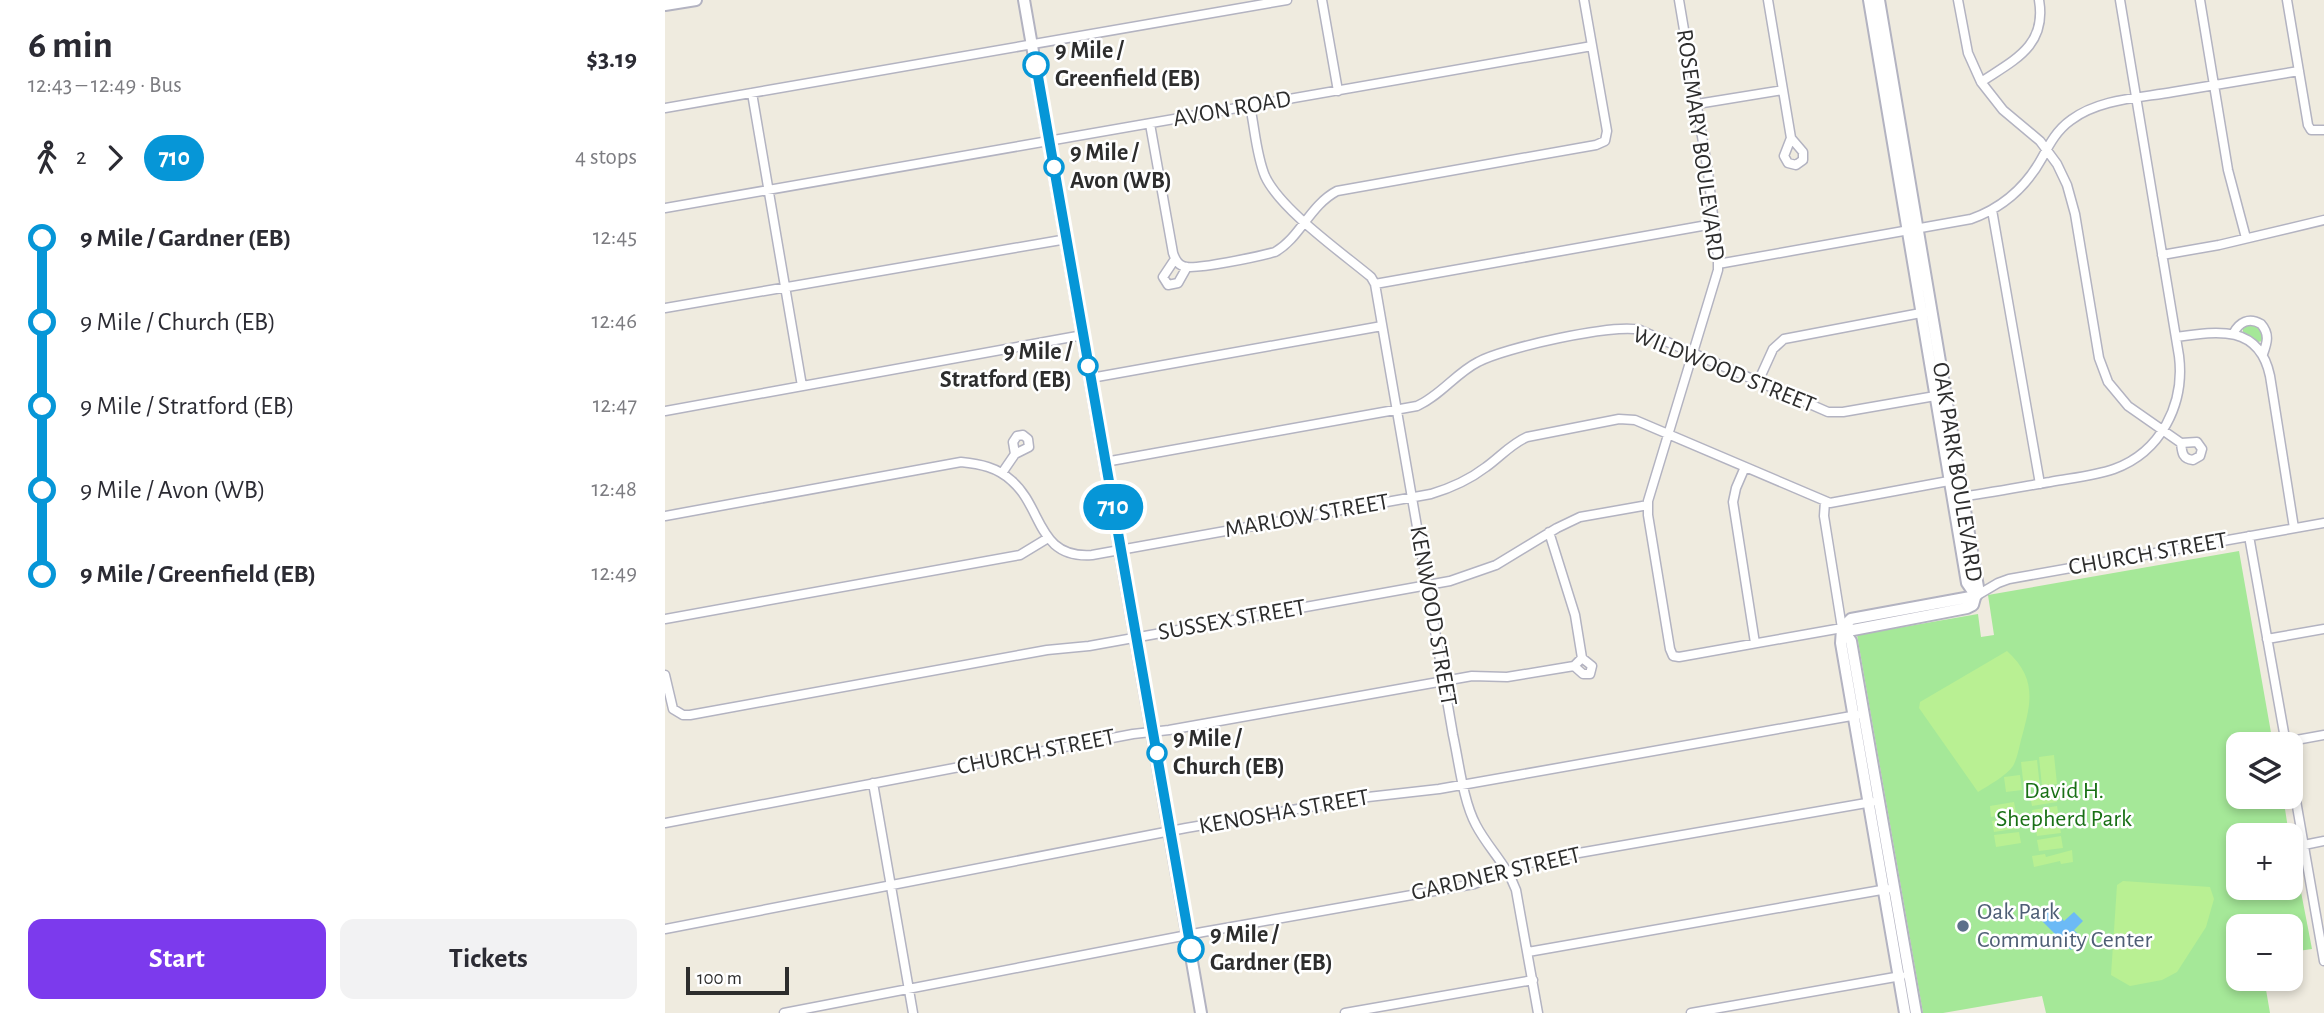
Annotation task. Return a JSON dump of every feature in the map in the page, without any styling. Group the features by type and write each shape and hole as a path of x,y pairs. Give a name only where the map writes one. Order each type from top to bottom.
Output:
{"street":[{"path":"665,5 696,0"},
{"path":"1024,0 1201,1013"},
{"path":"665,108 1287,0"},
{"path":"1322,0 1338,90"},
{"path":"1150,124 1175,258 1180,265 1188,268 1275,252 1322,201 1342,190 1596,145 1605,141 1607,131 1584,0"},
{"name":"ROSEMARY BOULEVARD","path":"1673,656 1667,636 1648,505 1718,264 1708,172 1679,0"},
{"path":"1768,0 1791,138"},
{"name":"OAK PARK BOULEVARD","path":"1869,0 1893,110"},
{"name":"OAK PARK BOULEVARD","path":"1879,0 1912,230 1958,498 1978,587 1976,596"},
{"path":"1958,0 1968,53 1981,82 2003,110 2046,149 2070,193 2099,358 2105,375 2127,406 2181,443"},
{"path":"1981,82 2020,55 2032,43 2040,19 2039,0"},
{"path":"1958,498 2122,466 2143,452 2163,430 2173,411 2179,388 2180,366 2120,0"},
{"path":"2200,0 2231,183 2246,238"},
{"path":"2287,0 2310,128 2315,131 2324,130"},
{"name":"AVON ROAD","path":"665,208 1592,46"},
{"path":"1718,264 1963,221 2004,203 2026,183 2058,131 2080,114 2136,98 2299,71"},
{"path":"1697,104 1783,90"},
{"path":"752,93 802,386"},
{"path":"1250,106 1258,153 1266,178 1281,199 1371,277 1375,284 1713,224"},
{"path":"1992,210 2040,484"},
{"path":"2162,255 2324,220"},
{"path":"665,308 1066,239"},
{"path":"1175,258 1163,277 1168,285 1178,283 1188,268"},
{"name":"KENWOOD STREET","path":"1375,284 1464,784 1474,821 1508,872 1518,896 1538,1013"},
{"path":"1758,382 1773,349 1784,339 1927,312"},
{"path":"2233,334 2239,325 2246,321 2261,324 2268,337 2263,354"},
{"path":"1090,378 1382,326"},
{"name":"WILDWOOD STREET","path":"1105,462 1397,410 1427,401 1459,373 1477,362 1522,346 1629,328 1640,330 1832,413 1940,395"},
{"path":"2176,337 2212,332 2233,334 2254,345 2263,354 2270,376 2294,528"},
{"path":"665,411 1083,335"},
{"name":"MARLOW STREET","path":"1048,538 1060,549 1074,554 1092,555 1412,498 1460,484 1487,466 1512,444 1527,436 1628,419 1641,421 1825,501 1850,501 1955,480"},
{"path":"1002,473 1015,454"},
{"path":"665,516 961,462 985,465 1002,473 1025,496 1048,538 1020,555 665,619"},
{"path":"1745,467 1733,502 1755,643"},
{"path":"1825,501 1824,516 1842,628 1841,643 1859,715 1904,975 1916,1013"},
{"name":"SUSSEX STREET","path":"665,675 673,709 683,715 690,715 1458,579 1496,565 1549,532 1580,517 1648,505"},
{"name":"CHURCH STREET","path":"1673,656 1842,628 1853,630 1889,618 1928,610 1966,608 1973,605 1976,596 2010,579 2324,523"},
{"name":"CHURCH STREET","path":"665,823 1133,734 1153,733 1475,676 1507,677 1574,666 1583,674 1590,674 1592,666 1582,658 1575,615 1549,532"},
{"path":"2249,536 2283,732"},
{"path":"2267,639 2324,629"},
{"path":"1574,666 1582,658"},
{"name":"KENOSHA STREET","path":"665,929 1368,797 1408,794 1859,715"},
{"path":"2303,739 2324,735"},
{"path":"873,783 913,1013"},
{"name":"GARDNER STREET","path":"784,1013 1474,884 1549,858 1874,802"},
{"path":"2298,809 2324,961"},
{"path":"2304,845 2324,841"},
{"path":"1528,952 1889,888"},
{"path":"1691,1013 1904,975"},
{"path":"1904,975 1905,1013"},
{"path":"1345,1013 1533,980"}],"green space":[{"path":"2247,324 2260,328 2263,341 2258,342 2243,332 2243,327"},
{"name":"David H. Shepherd Park","path":"2239,551 2271,732 2226,732 2226,809 2285,809 2287,823 2226,823 2226,900 2303,900 2312,949 2303,950 2303,914 2226,914 2226,991 2266,991 2270,1013 2046,1013 2042,996 1943,1013 1923,1013 1857,635 1978,614 1981,637 1994,635 1988,595"},
{"path":"2007,651 2017,661 2028,682 2027,715 2013,766 2002,777 1978,792 1919,708 1920,702"},
{"path":"2054,755 2057,784 2042,786 2039,757"},
{"path":"2037,760 2040,787 2024,789 2021,762"},
{"path":"2020,775 2022,790 2006,792 2004,777"},
{"path":"2055,791 2057,802 2032,806 2030,795"},
{"path":"2014,802 2016,813 1991,817 1990,806"},
{"path":"2057,806 2059,817 2034,821 2032,810"},
{"path":"2017,817 2019,828 1994,832 1992,821"},
{"path":"2059,821 2061,833 2037,836 2035,825"},
{"path":"2019,832 2021,843 1996,847 1994,835"},
{"path":"2061,836 2063,848 2039,851 2037,840"},
{"path":"2072,850 2073,862 2061,864 2060,861 2034,867 2032,856 2045,854 2046,857"},
{"path":"2123,881 2210,887 2214,899 2206,927 2177,972 2162,980 2130,986 2111,975 2117,885"}],"water":[{"path":"2051,907 2064,921 2074,912 2083,921 2074,930 2083,939 2071,950 2039,918"}],"bus line":[{"name":"710","path":"1036,65 1191,949"}],"place":[{"name":"9 Mile / Greenfield (EB)","path":"1036,65"},
{"name":"9 Mile / Avon (WB)","path":"1054,167"},
{"name":"9 Mile / Stratford (EB)","path":"1088,366"},
{"name":"9 Mile / Church (EB)","path":"1157,753"},
{"name":"Oak Park Community Center","path":"1963,926"},
{"name":"9 Mile / Gardner (EB)","path":"1191,949"}]}
